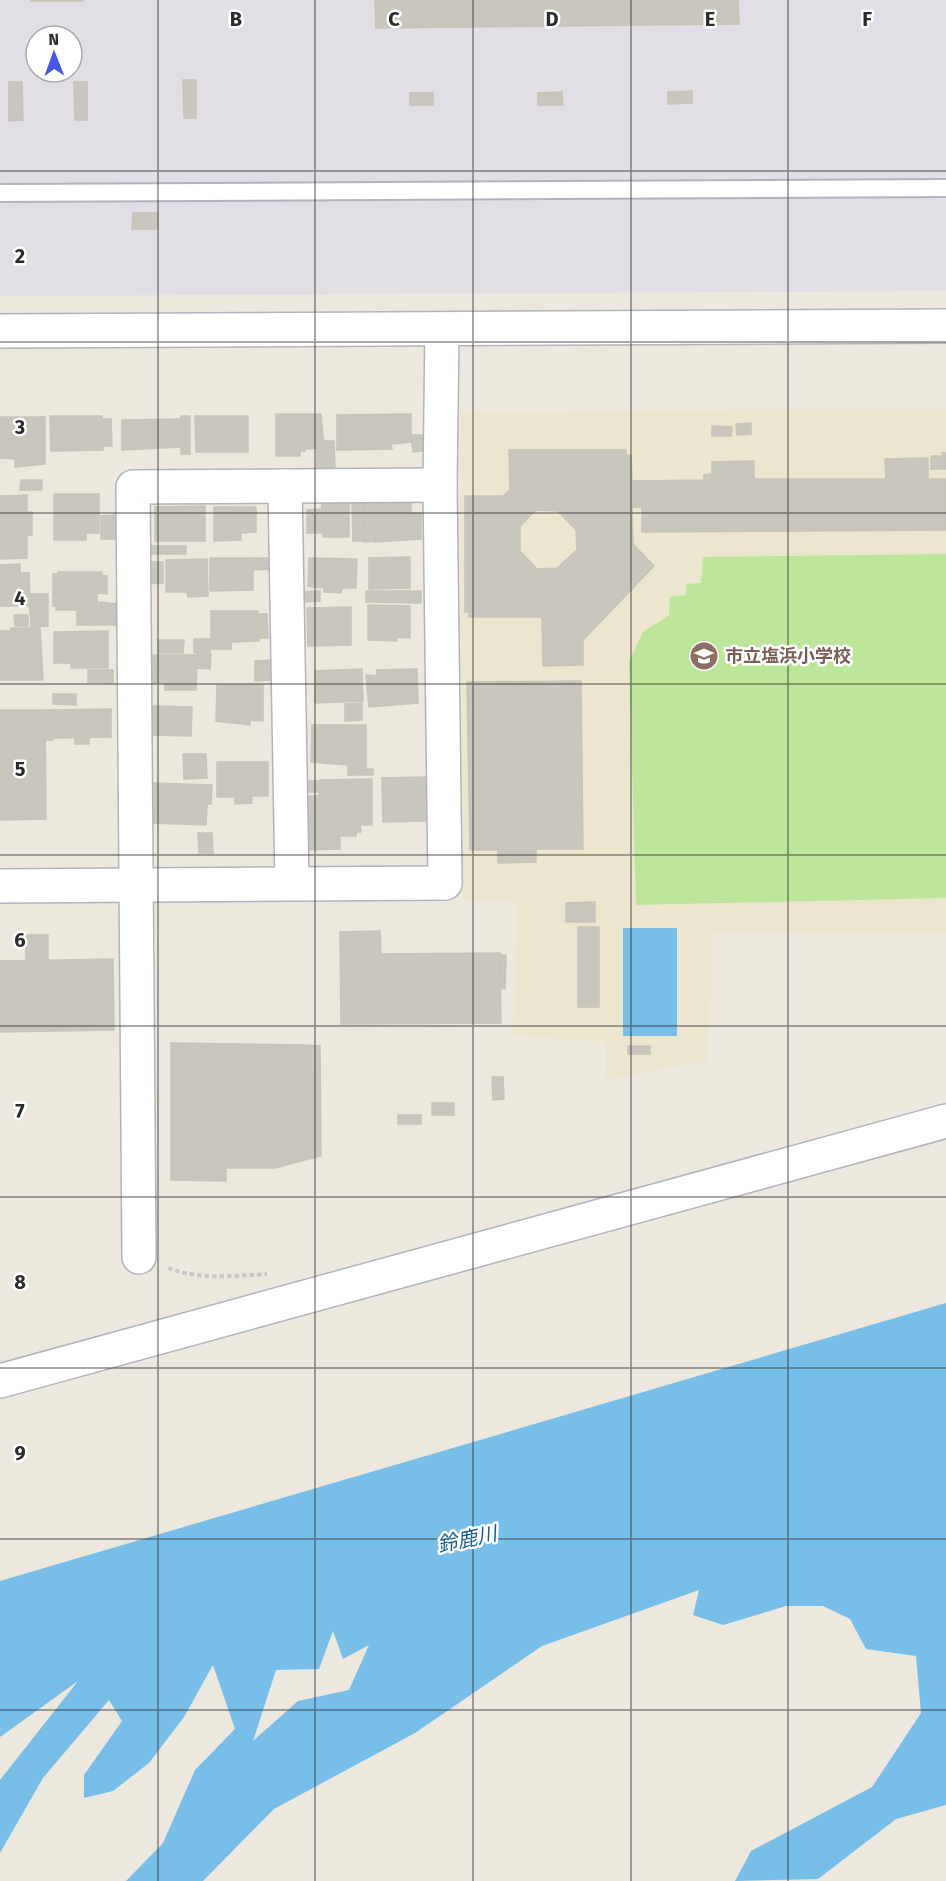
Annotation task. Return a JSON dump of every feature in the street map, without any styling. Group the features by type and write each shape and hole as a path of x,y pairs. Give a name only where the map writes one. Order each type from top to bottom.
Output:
{"street":[{"path":"0,332 946,326"},
{"path":"0,886 446,883 440,485 442,329"},
{"path":"139,1257 133,487 440,485"},
{"path":"285,486 292,883"},
{"path":"0,1381 946,1121"}],"lane":[{"path":"0,194 946,188"}],"path":[{"path":"139,1257 193,1275 216,1277 271,1273"}],"shaded area":[{"path":"0,0 946,0 946,291 0,296"},
{"name":"市立塩浜小学校","path":"946,408 946,934 714,933 707,1061 606,1080 606,1042 513,1036 516,901 463,901 460,412"}],"green space":[{"path":"946,554 946,898 636,905 629,662 643,632 669,615 670,597 686,595 686,584 701,583 703,557"}],"water":[{"path":"623,928 677,928 677,1036 623,1036"},
{"name":"鈴鹿川","path":"946,1303 946,1805 896,1819 818,1879 735,1881 751,1851 872,1787 921,1713 916,1656 866,1649 850,1619 823,1606 786,1606 723,1625 693,1615 699,1590 542,1646 415,1733 274,1809 203,1881 126,1881 163,1843 195,1770 235,1729 213,1665 184,1717 149,1763 113,1791 84,1798 84,1775 122,1721 109,1700 43,1778 0,1853 0,1780 78,1681 0,1737 0,1581","holes":["333,1631 343,1659 369,1645 349,1690 298,1701 253,1741 276,1670 319,1669"]}],"building":[{"path":"83,0 83,1 31,1"},
{"path":"375,0 738,0 739,24 376,28"},
{"path":"183,80 196,80 196,118 184,118"},
{"path":"9,82 22,82 23,120 9,121"},
{"path":"87,82 87,120 75,120 74,84"},
{"path":"692,91 692,103 668,104 668,92"},
{"path":"562,92 563,105 538,105 538,93"},
{"path":"410,93 433,93 433,105 410,105"},
{"path":"133,213 158,213 158,229 132,229"},
{"path":"276,414 321,414 324,448 305,449 305,451 300,451 300,456 276,456"},
{"path":"411,414 411,442 391,444 392,449 337,450 337,415"},
{"path":"50,416 102,416 103,450 51,451"},
{"path":"181,416 190,416 190,454 181,454"},
{"path":"195,416 248,416 248,452 196,452"},
{"path":"0,417 45,417 45,464 15,467 15,459 0,458"},
{"path":"102,419 111,419 112,446 102,446"},
{"path":"181,419 181,447 122,450 122,420"},
{"path":"751,423 751,434 737,435 736,424"},
{"path":"712,426 732,427 731,436 712,436"},
{"path":"411,435 423,435 423,451 413,452"},
{"path":"324,441 334,441 335,469 317,469 317,448 324,448"},
{"path":"509,450 626,450 626,455 631,455 632,481 704,480 704,475 712,474 712,462 754,461 754,479 886,479 885,459 928,458 928,479 946,479 946,530 642,532 642,507 632,507 633,544 654,566 583,640 583,665 543,666 542,617 469,617 469,612 465,612 465,496 503,496 510,490","holes":["536,510 558,511 576,530 577,550 557,568 537,569 520,551 520,526"]},
{"path":"942,453 946,453 946,469 931,469 931,456 943,456"},
{"path":"21,480 42,480 42,490 20,490"},
{"path":"54,494 99,494 99,533 86,533 86,540 54,540"},
{"path":"27,495 27,512 32,512 32,535 27,535 27,558 0,559 0,496"},
{"path":"352,499 363,499 364,541 353,541"},
{"path":"349,501 349,537 323,537 323,533 307,533 307,510 322,509 321,502"},
{"path":"364,503 373,503 374,541 364,542"},
{"path":"374,503 411,503 411,513 421,513 421,539 374,542"},
{"path":"205,506 205,541 155,541 155,507"},
{"path":"214,507 256,507 256,532 241,533 241,540 214,541"},
{"path":"117,515 116,539 101,539 101,516"},
{"path":"150,546 186,546 186,554 150,554"},
{"path":"410,557 410,588 369,589 369,558"},
{"path":"210,558 253,558 253,590 210,591"},
{"path":"253,558 271,558 270,569 253,570"},
{"path":"309,558 357,559 356,588 342,588 341,593 324,592 324,588 308,586"},
{"path":"207,559 208,596 188,597 187,592 166,592 166,560"},
{"path":"147,562 163,562 163,583 146,584"},
{"path":"20,564 20,573 29,573 30,606 0,606 0,565"},
{"path":"58,572 102,572 102,575 107,576 107,594 97,593 97,625 77,625 77,610 56,610 56,606 53,606 53,574 58,574"},
{"path":"320,591 320,601 302,602 302,592"},
{"path":"366,591 421,591 421,603 366,602"},
{"path":"29,594 48,594 48,626 31,627"},
{"path":"99,602 117,604 117,625 98,625"},
{"path":"368,605 410,606 410,638 397,637 397,641 368,640"},
{"path":"351,607 351,645 308,646 307,608"},
{"path":"211,611 258,611 258,614 267,614 268,638 259,638 259,641 231,642 231,649 211,649"},
{"path":"14,615 28,615 28,626 15,626"},
{"path":"11,628 40,628 43,680 0,680 0,639 10,638"},
{"path":"0,631 9,631 9,638 0,639"},
{"path":"108,631 108,668 71,668 71,663 54,663 54,632"},
{"path":"194,639 210,639 210,652 194,653"},
{"path":"158,640 184,640 183,653 158,653"},
{"path":"197,654 211,654 210,669 197,668"},
{"path":"147,655 197,655 196,690 165,690 165,683 147,683"},
{"path":"272,660 272,680 255,681 255,661"},
{"path":"362,669 363,701 315,703 315,671"},
{"path":"417,669 418,703 369,707 366,675 377,676 377,670"},
{"path":"88,670 113,670 113,683 88,682"},
{"path":"581,681 583,849 536,849 536,862 498,863 498,850 470,850 467,682"},
{"path":"217,685 263,685 263,721 250,720 250,725 216,721"},
{"path":"53,694 76,694 76,705 53,704"},
{"path":"362,703 362,720 345,721 345,704"},
{"path":"153,706 192,707 191,736 151,735"},
{"path":"111,709 111,737 53,738 53,710"},
{"path":"0,710 45,710 46,819 0,820"},
{"path":"45,710 53,710 53,740 45,740"},
{"path":"312,725 366,725 366,769 373,769 373,775 348,775 348,765 311,762"},
{"path":"75,738 89,738 89,744 75,744"},
{"path":"183,754 206,754 207,778 184,779"},
{"path":"217,762 268,762 268,796 252,796 252,803 235,804 235,797 217,797"},
{"path":"426,777 427,821 383,822 382,778"},
{"path":"372,779 372,825 360,825 361,832 356,832 356,836 340,836 340,849 306,850 307,796 319,796 320,780"},
{"path":"303,781 320,781 320,792 303,792"},
{"path":"153,783 212,785 211,804 207,804 206,825 151,823"},
{"path":"198,833 212,833 213,853 199,853"},
{"path":"595,902 595,922 566,922 566,903"},
{"path":"578,927 599,927 599,1007 578,1007"},
{"path":"380,931 381,954 500,953 501,1023 341,1024 340,932"},
{"path":"26,935 48,935 48,960 26,961"},
{"path":"500,955 506,955 505,989 501,988"},
{"path":"113,959 114,1030 0,1032 0,961"},
{"path":"171,1043 302,1045 301,1161 275,1168 226,1168 226,1181 171,1180"},
{"path":"302,1045 320,1046 321,1156 301,1161"},
{"path":"628,1046 650,1046 650,1054 628,1054"},
{"path":"492,1077 503,1077 504,1099 493,1100"},
{"path":"432,1103 454,1103 454,1115 432,1115"},
{"path":"398,1115 421,1115 421,1124 398,1124"}],"place":[{"name":"市立塩浜小学校","path":"704,656"}]}
